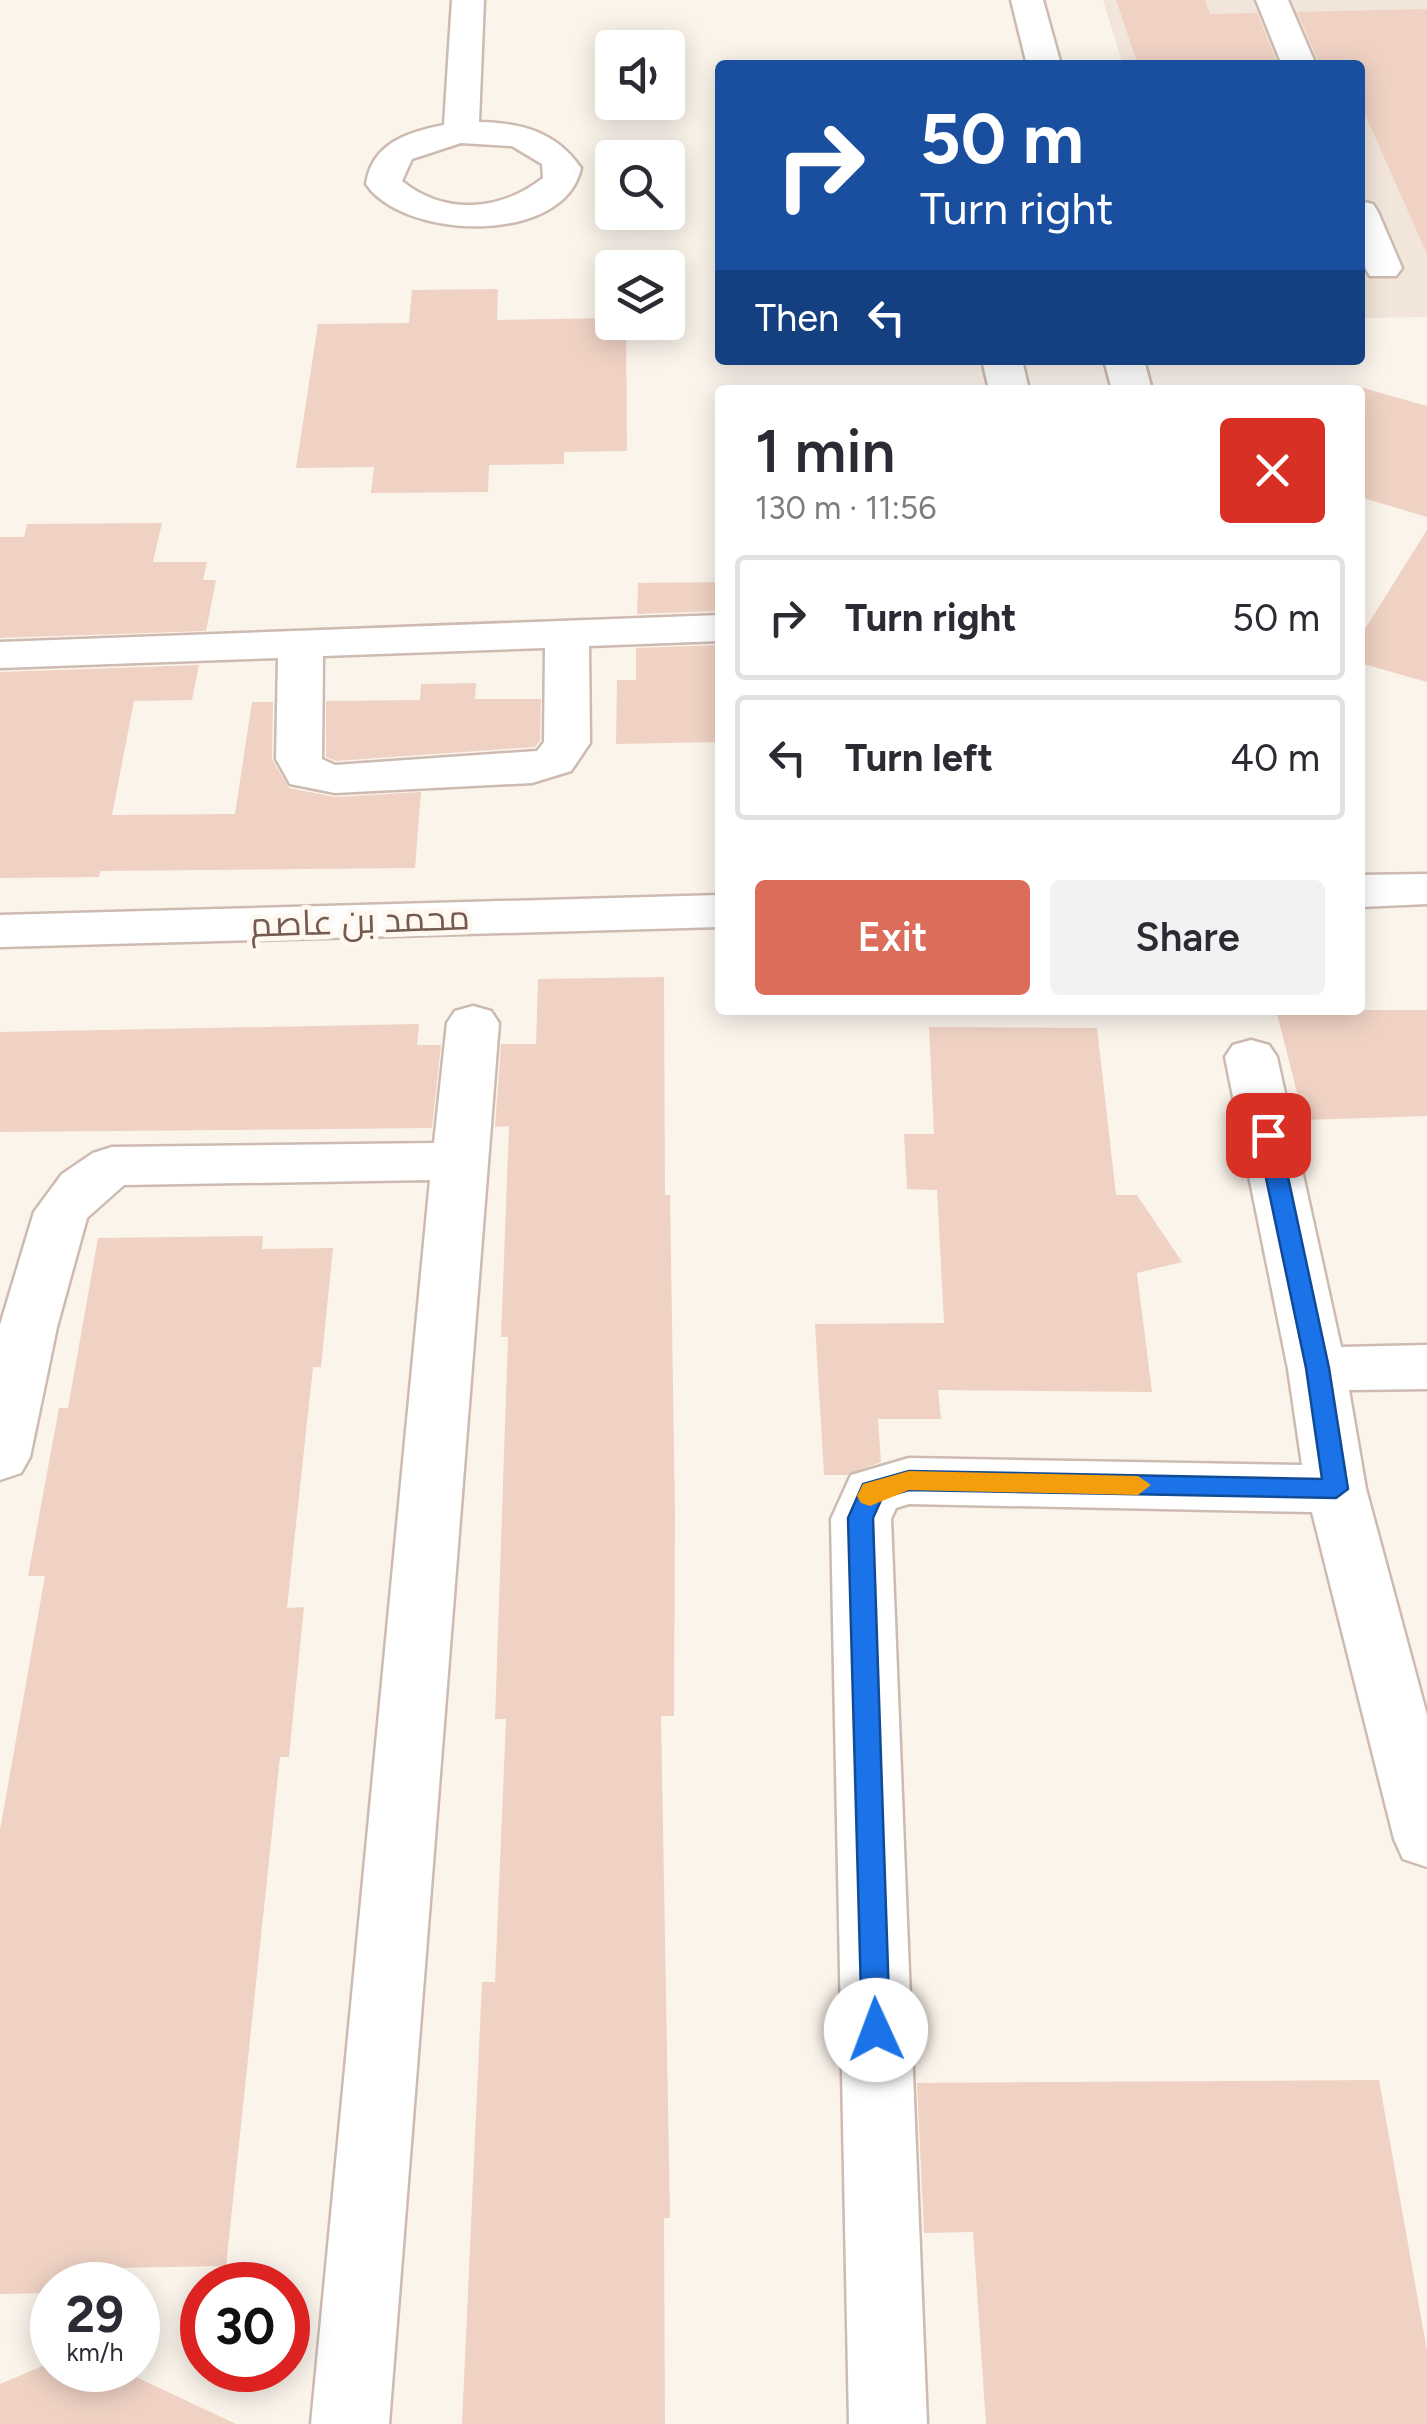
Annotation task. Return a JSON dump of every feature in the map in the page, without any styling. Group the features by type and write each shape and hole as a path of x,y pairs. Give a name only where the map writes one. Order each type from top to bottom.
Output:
{"street":[{"path":"461,132 468,0"},
{"path":"1026,0 1043,60"},
{"path":"1272,0 1296,60"},
{"path":"1365,224 1383,268"},
{"path":"0,655 715,628"},
{"path":"302,644 300,758 306,774 335,778 532,769 554,761 567,743 567,634"},
{"path":"1365,891 1427,888"},
{"name":"محمد بن عاصم","path":"0,931 715,911"},
{"path":"350,2424 472,1023"},
{"path":"1251,1058 1318,1368 1336,1489 1427,1839"},
{"path":"0,1457 28,1327 61,1212 80,1188 112,1166 460,1161"},
{"path":"1318,1368 1427,1367"},
{"path":"888,2424 861,1518 872,1490 909,1481 1336,1489"}],"shaded area":[{"path":"1103,0 1427,0 1427,317 1365,318 1365,60 1121,60"}],"building":[{"path":"1116,0 1205,0 1210,14 1257,13 1276,60 1136,60"},
{"path":"1427,9 1427,254 1365,114 1365,60 1318,60 1297,12"},
{"path":"498,289 497,320 595,318 595,340 626,340 627,451 564,452 564,464 489,465 488,492 371,493 374,467 296,468 318,324 409,323 412,290"},
{"path":"1365,388 1427,406 1427,517 1365,498"},
{"path":"162,523 153,562 207,562 203,580 216,580 206,631 0,638 0,537 24,537 27,524"},
{"path":"1427,530 1427,682 1365,664 1365,629"},
{"path":"715,582 715,611 637,614 638,583"},
{"path":"715,645 715,742 616,744 617,680 636,680 636,648"},
{"path":"199,665 192,700 134,701 112,815 235,814 252,702 273,702 272,759 289,788 335,797 421,792 415,868 100,871 99,877 0,878 0,672"},
{"path":"476,683 475,699 541,699 540,741 535,747 336,761 326,757 326,701 420,700 421,684"},
{"path":"664,977 665,1195 670,1195 675,1515 674,1716 661,1716 670,2218 664,2218 665,2424 462,2424 482,1982 495,1982 506,1719 495,1719 508,1337 501,1337 509,1126 495,1127 501,1044 536,1044 538,979"},
{"path":"1427,1010 1427,1116 1304,1120 1277,1015"},
{"path":"419,1024 417,1045 441,1045 432,1128 0,1132 0,1032"},
{"path":"929,1027 1097,1028 1116,1195 1137,1195 1182,1262 1137,1273 1152,1392 938,1390 941,1419 878,1419 881,1462 847,1475 824,1475 815,1324 944,1323 937,1190 907,1189 904,1134 934,1134"},
{"path":"263,1236 262,1249 333,1248 321,1367 313,1367 287,1608 304,1607 289,1757 280,1757 226,2262 180,2262 180,2267 160,2267 160,2262 30,2262 30,2293 0,2294 0,1830 45,1576 28,1576 59,1408 68,1408 98,1238"},
{"path":"1379,2080 1427,2351 1427,2424 986,2424 973,2232 924,2233 917,2083"},
{"path":"30,2371 30,2392 160,2392 160,2388 236,2424 0,2424 0,2384"}],"slow traffic":[{"path":"870,1496 872,1490 909,1481 1138,1485"}],"route":[{"path":"876,2030 861,1518 872,1490 909,1481 1336,1489 1318,1368 1268,1135"}]}
